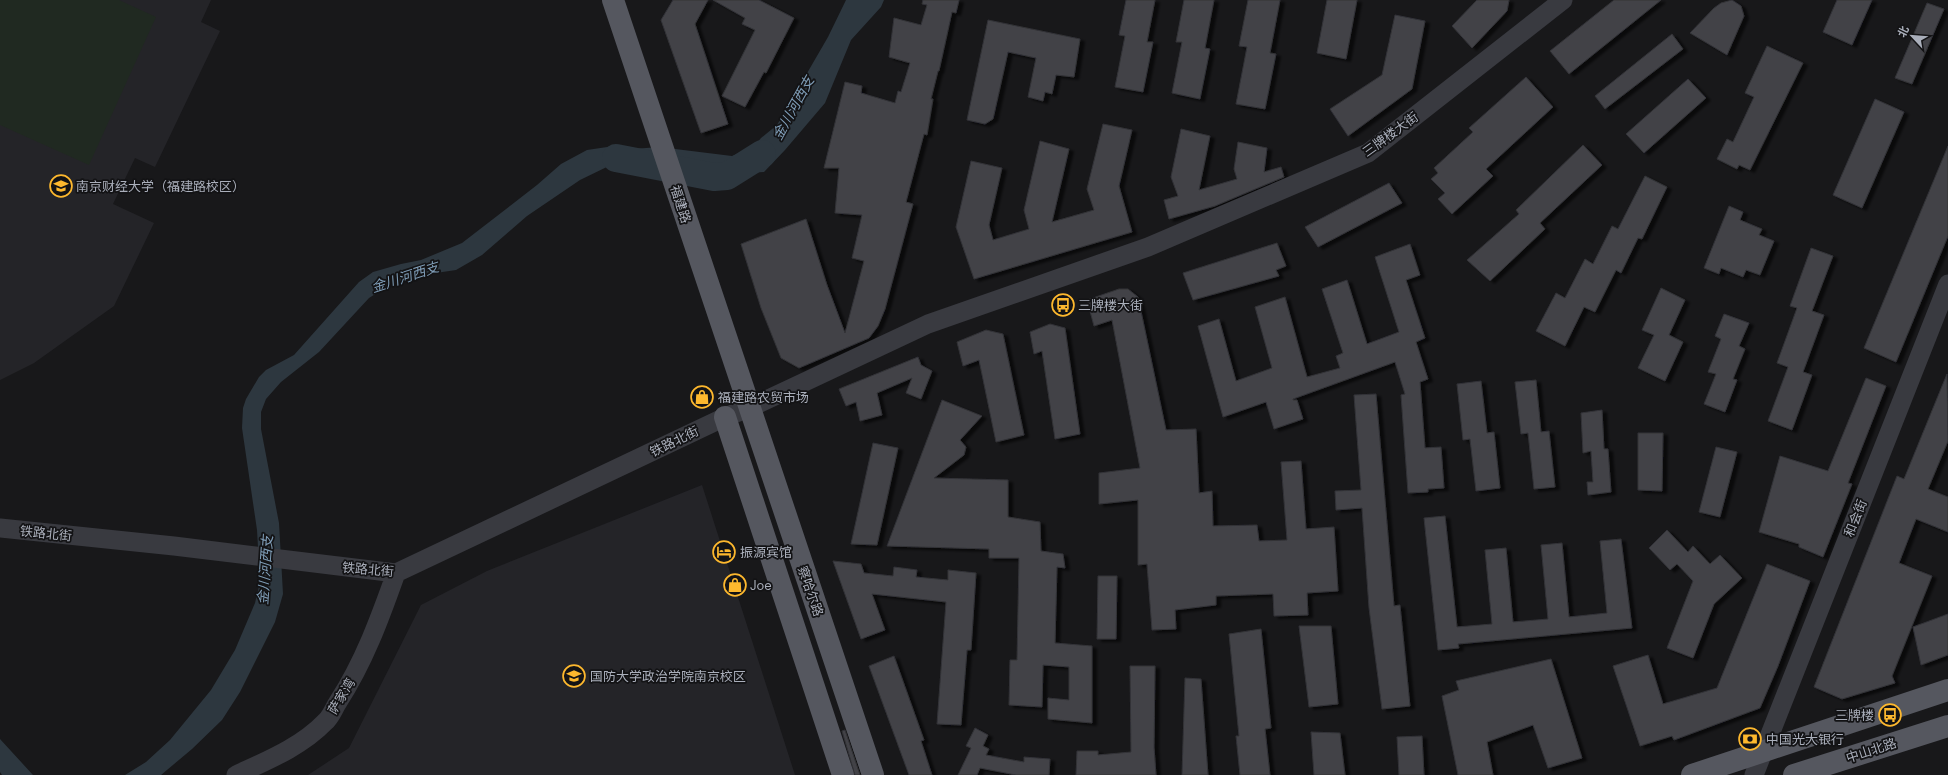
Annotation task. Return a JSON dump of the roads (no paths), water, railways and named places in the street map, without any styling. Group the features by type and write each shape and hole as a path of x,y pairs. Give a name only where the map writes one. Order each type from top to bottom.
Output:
{"main road":[{"name":"福建路","path":"613,0 749,408"},
{"name":"察哈尔路","path":"749,408 873,775"},
{"name":"察哈尔路","path":"725,416 843,775"},
{"path":"1692,775 1948,690"},
{"name":"中山北路","path":"1794,775 1948,726"}],"street":[{"name":"三牌楼大街","path":"749,408 928,324 1148,247 1368,153 1563,0"},
{"name":"和会街","path":"1754,775 1762,751 1948,284"},
{"name":"铁路北街","path":"0,528 209,550 396,574 725,416 749,408"},
{"name":"萨家湾","path":"236,775 295,745 326,722 350,683 374,633 396,574"}],"water":[{"path":"846,0 884,0 881,7 851,40 825,103 764,172 710,175 665,165 633,166 615,163 580,180 527,216 482,255 456,270 429,274 391,284 369,298 319,352 281,382 266,399 261,412 261,429 279,523 283,594 275,622 240,692 222,720 192,749 161,775 125,775 146,762 170,740 211,690 235,650 255,603 260,582 257,530 242,428 243,408 246,399 259,377 266,370 294,355 359,282 373,272 421,260 462,243 537,185 561,164 587,150 614,146 633,149 659,147 732,156 753,148 761,138 777,125 828,37"},
{"path":"0,739 33,775 2,775 0,772"}],"waterway":[{"name":"金川河西支","path":"616,158 714,177 727,176 762,154"}],"place":[{"name":"南京财经大学（福建路校区）","path":"61,186"},
{"name":"三牌楼大街","path":"1063,305"},
{"name":"福建路农贸市场","path":"702,397"},
{"name":"振源宾馆","path":"724,552"},
{"name":"Joe","path":"735,585"},
{"name":"国防大学政治学院南京校区","path":"574,676"},
{"name":"三牌楼","path":"1890,715"},
{"name":"中国光大银行","path":"1750,739"}]}
